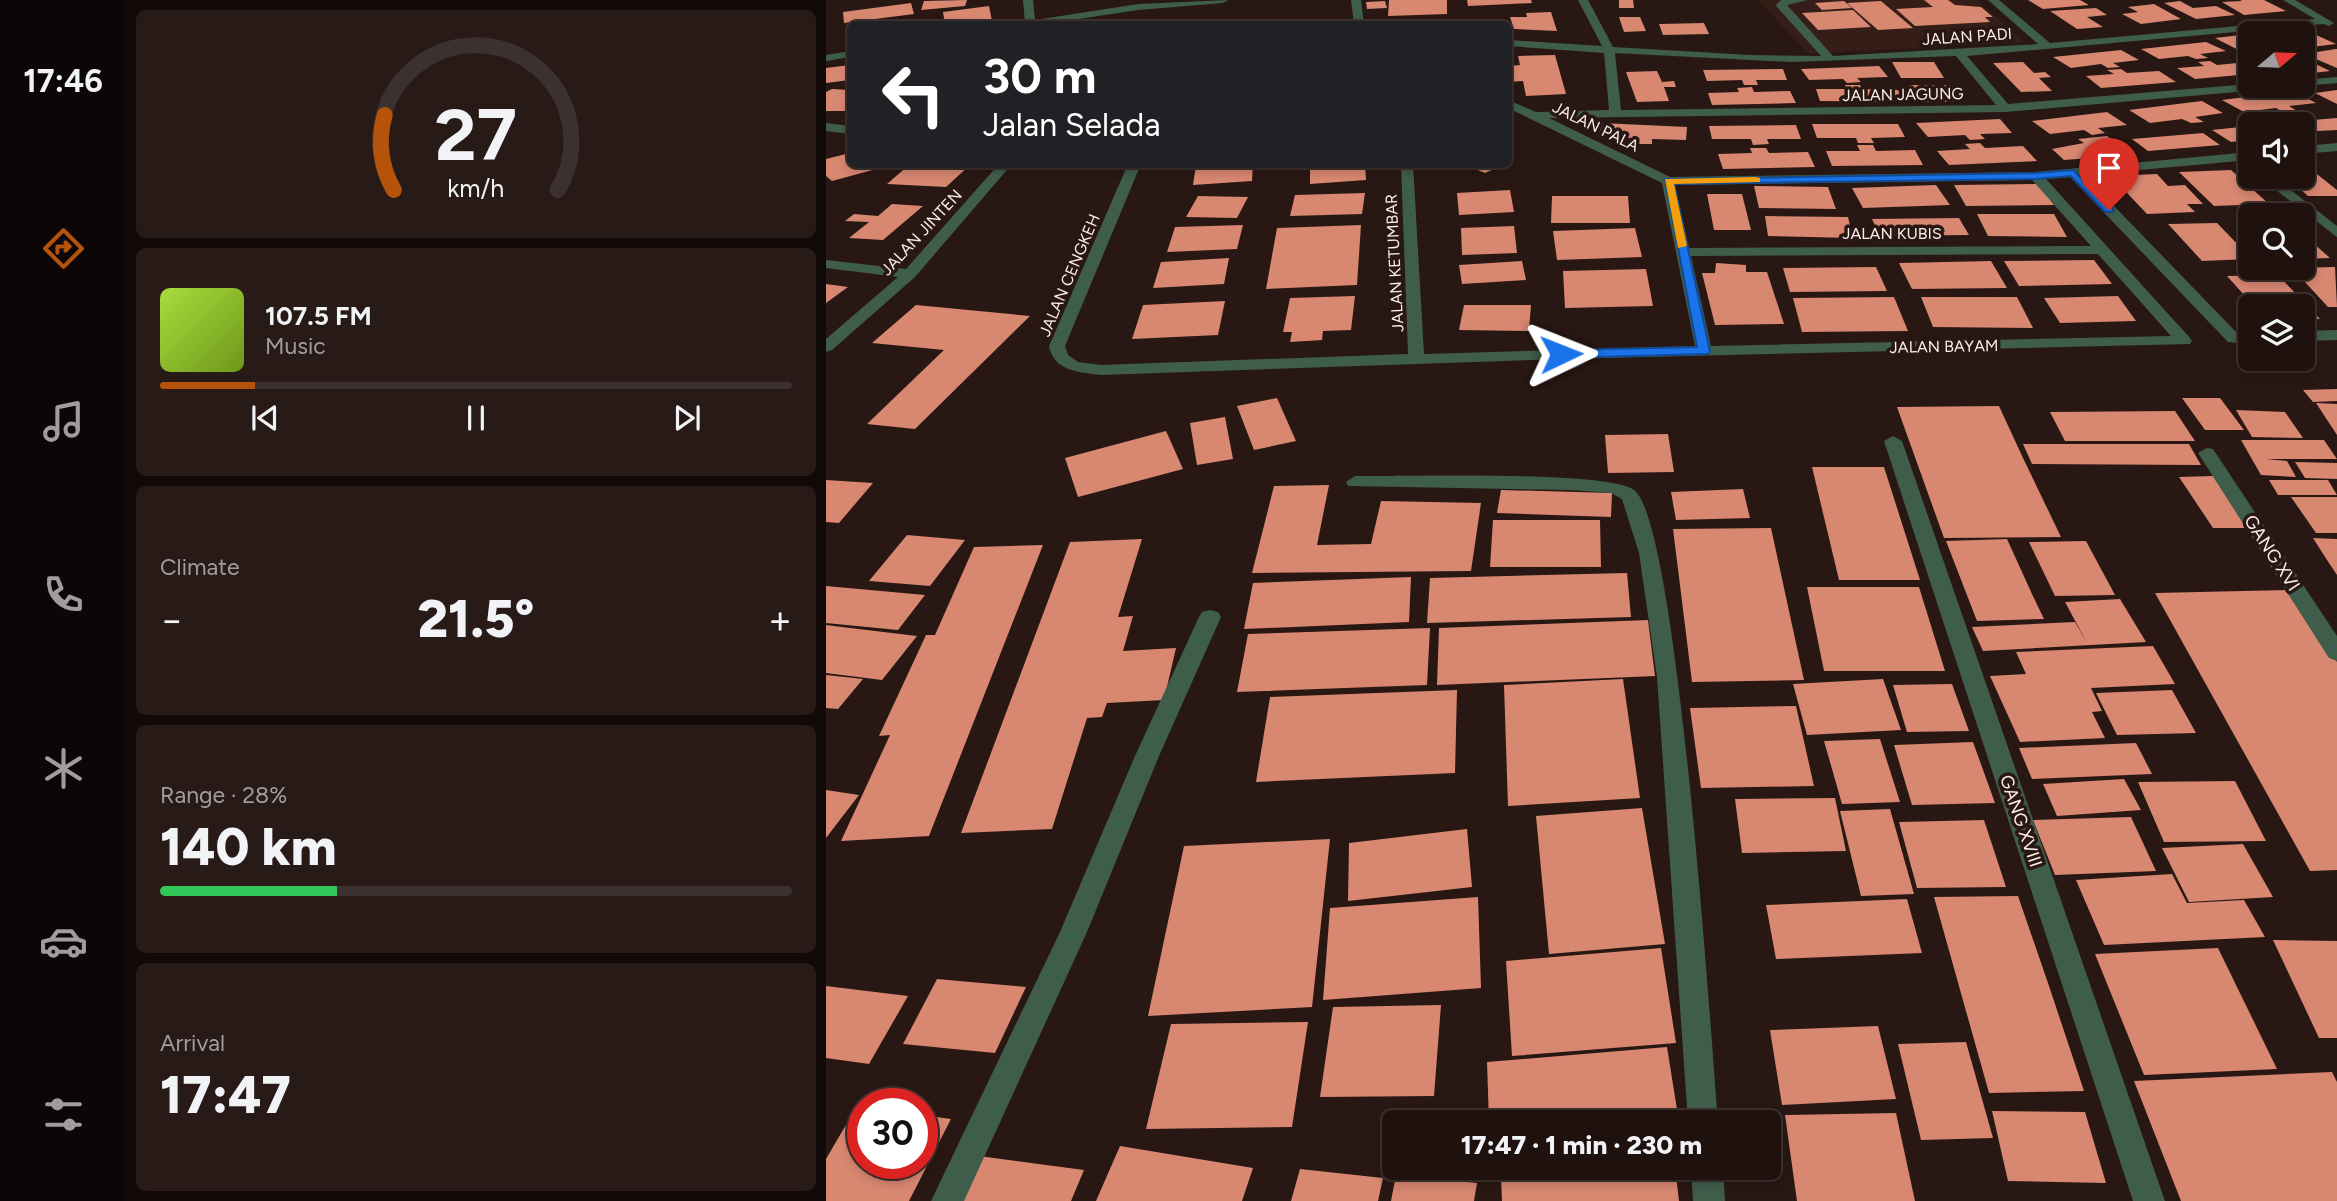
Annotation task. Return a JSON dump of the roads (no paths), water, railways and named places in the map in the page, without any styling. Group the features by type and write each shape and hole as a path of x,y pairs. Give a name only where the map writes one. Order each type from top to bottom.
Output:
{"street":[{"path":"1028,0 1030,21"},
{"path":"1050,21 1138,8 1223,0"},
{"path":"1356,0 1359,21"},
{"path":"1583,0 1609,49 1615,114"},
{"path":"1803,0 1791,0 1781,5 1830,59"},
{"path":"1993,0 2046,45"},
{"path":"2288,0 2332,25"},
{"name":"JALAN PADI","path":"1512,43 1743,58 1830,59 1960,54 2046,45 2332,25"},
{"path":"826,58 847,54"},
{"path":"1960,54 2005,108"},
{"path":"2315,82 2337,80"},
{"name":"JALAN JAGUNG","path":"1534,115 2005,108 2238,89"},
{"name":"JALAN PALA","path":"1512,106 1668,181"},
{"path":"826,127 847,130"},
{"path":"2315,149 2337,147"},
{"path":"1704,351 1668,181 2036,176 2238,160"},
{"name":"JALAN JINTEN","path":"826,347 910,274 1003,168"},
{"name":"JALAN CENGKEH","path":"1101,370 1061,361 1057,346 1133,168"},
{"name":"JALAN KETUMBAR","path":"1407,168 1416,359"},
{"path":"2073,173 2238,335"},
{"path":"2036,176 2102,250"},
{"path":"2281,189 2337,233"},
{"name":"JALAN BAYAM","path":"1101,370 1704,351 2183,341 2102,250"},
{"name":"JALAN KUBIS","path":"1683,252 2102,250"},
{"path":"826,264 910,274"},
{"path":"2315,336 2337,335"},
{"name":"GANG XVIII","path":"1893,441 2149,1201"},
{"name":"GANG XVI","path":"2207,453 2337,653"},
{"path":"1356,482 1570,484 1614,488 1631,497 1649,553 1668,677 1702,1110"},
{"path":"947,1201 1073,932 1147,756 1210,617"},
{"path":"1708,1180 1709,1201"}]}
